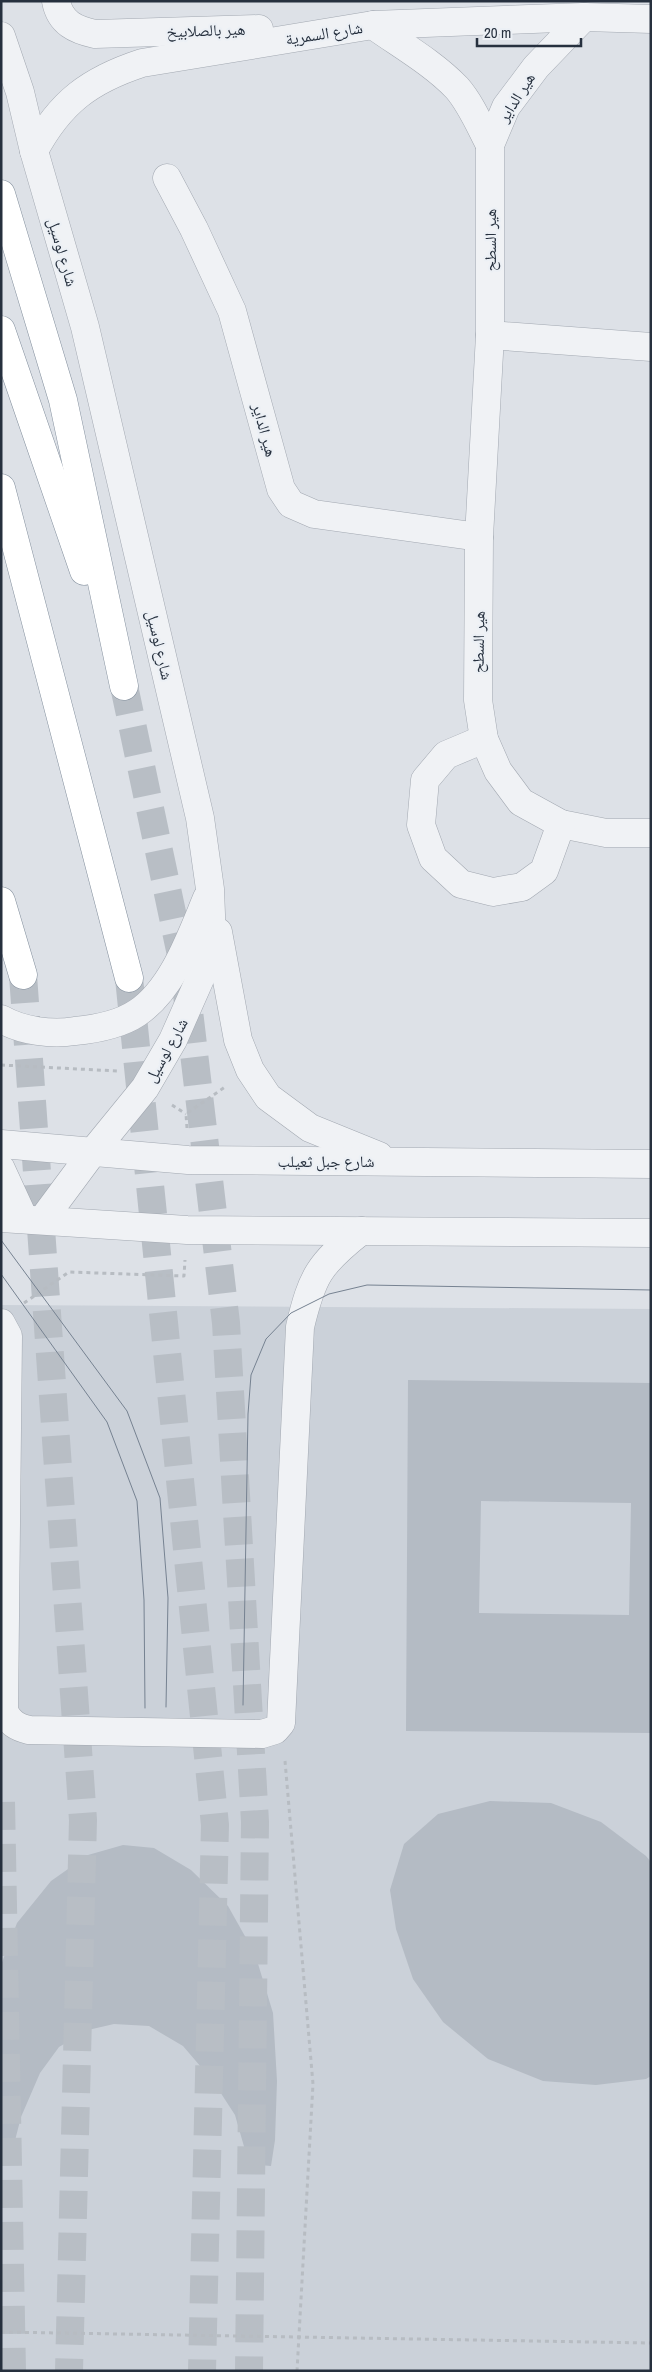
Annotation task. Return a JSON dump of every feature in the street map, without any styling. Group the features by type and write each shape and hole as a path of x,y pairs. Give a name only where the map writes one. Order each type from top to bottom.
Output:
{"highway":[{"path":"1,194 63,400 124,686 1,330"},
{"path":"1,488 129,978"},
{"path":"1,901 23,976"}],"street":[{"name":"هير بالصلابيخ","path":"56,1 64,20 78,31 95,34 373,25"},
{"name":"شارع السمرية","path":"34,151 45,130 60,110 85,88 119,70 142,63 373,25 584,18 651,19"},
{"name":"هير الداير","path":"490,145 506,107 536,67 584,18"},
{"name":"هير الداير","path":"373,25 437,71 457,89 472,109 490,145"},
{"name":"شارع لوسيل","path":"1,36 20,92 34,151 85,327 200,818 210,889 212,940 203,972 173,1040 145,1088 92,1153 23,1218"},
{"name":"هير السطح","path":"490,145 490,335 480,537 478,700 484,739 498,771 521,802 561,824 606,833 651,833"},
{"name":"هير الداير","path":"167,178 194,229 232,312 281,490 291,504 314,514 480,537"},
{"path":"490,335 651,347"},
{"path":"484,739 446,755 425,780 421,825 433,858 461,884 493,892 522,887 544,870 561,824"},
{"path":"1,1019 31,1030 60,1034 102,1028 137,1013 161,989 180,962 210,889"},
{"path":"210,889 238,1040 250,1070 268,1096 310,1128 392,1162"},
{"name":"شارع جبل ثعيلب","path":"1,1144 188,1160 651,1164"},
{"path":"1,1169 23,1218 187,1230 651,1233"},
{"path":"9,1316 4,1712 10,1722 18,1727 29,1730 262,1734 275,1730 282,1722 300,1327 309,1290 321,1267 339,1248 361,1231"}],"path":[{"path":"1,1065 124,1071 145,1088 186,1114"},
{"path":"186,1114 250,1070"},
{"path":"186,1114 188,1160"},
{"path":"9,1316 69,1272 184,1276 187,1230"},
{"path":"282,1722 314,2084 296,2371"},
{"path":"1,2332 651,2343"}],"shaded area":[{"path":"1,1305 651,1309 651,2371 1,2371"}],"building":[{"path":"408,1380 651,1383 651,1733 406,1731","holes":["481,1501 631,1503 629,1615 479,1613"]},
{"path":"490,1801 551,1803 601,1822 646,1856 651,1862 651,2076 646,2079 596,2085 543,2081 488,2059 443,2022 413,1979 396,1929 390,1890 404,1844 438,1814"},
{"path":"123,1845 154,1848 191,1870 228,1906 255,1954 273,2013 277,2081 275,2140 271,2166 249,2164 235,2115 213,2081 183,2046 149,2026 114,2024 88,2030 59,2047 40,2073 21,2117 10,2160 1,2159 1,1965 17,1923 51,1881 88,1855"}],"tunnel":[{"path":"124,686 184,969 226,1323 255,1822 249,2371"},
{"path":"23,975 83,1820 69,2371"},
{"path":"129,978 215,1825 202,2371"},
{"path":"1,1802 12,2371"}],"tram line":[{"path":"1,1240 127,1411 160,1498 168,1598 166,1707"},
{"path":"1,1274 107,1422 137,1501 144,1600 145,1708"},
{"path":"243,1705 248,1414 251,1375 266,1339 291,1313 329,1294 367,1285 651,1290"}]}
